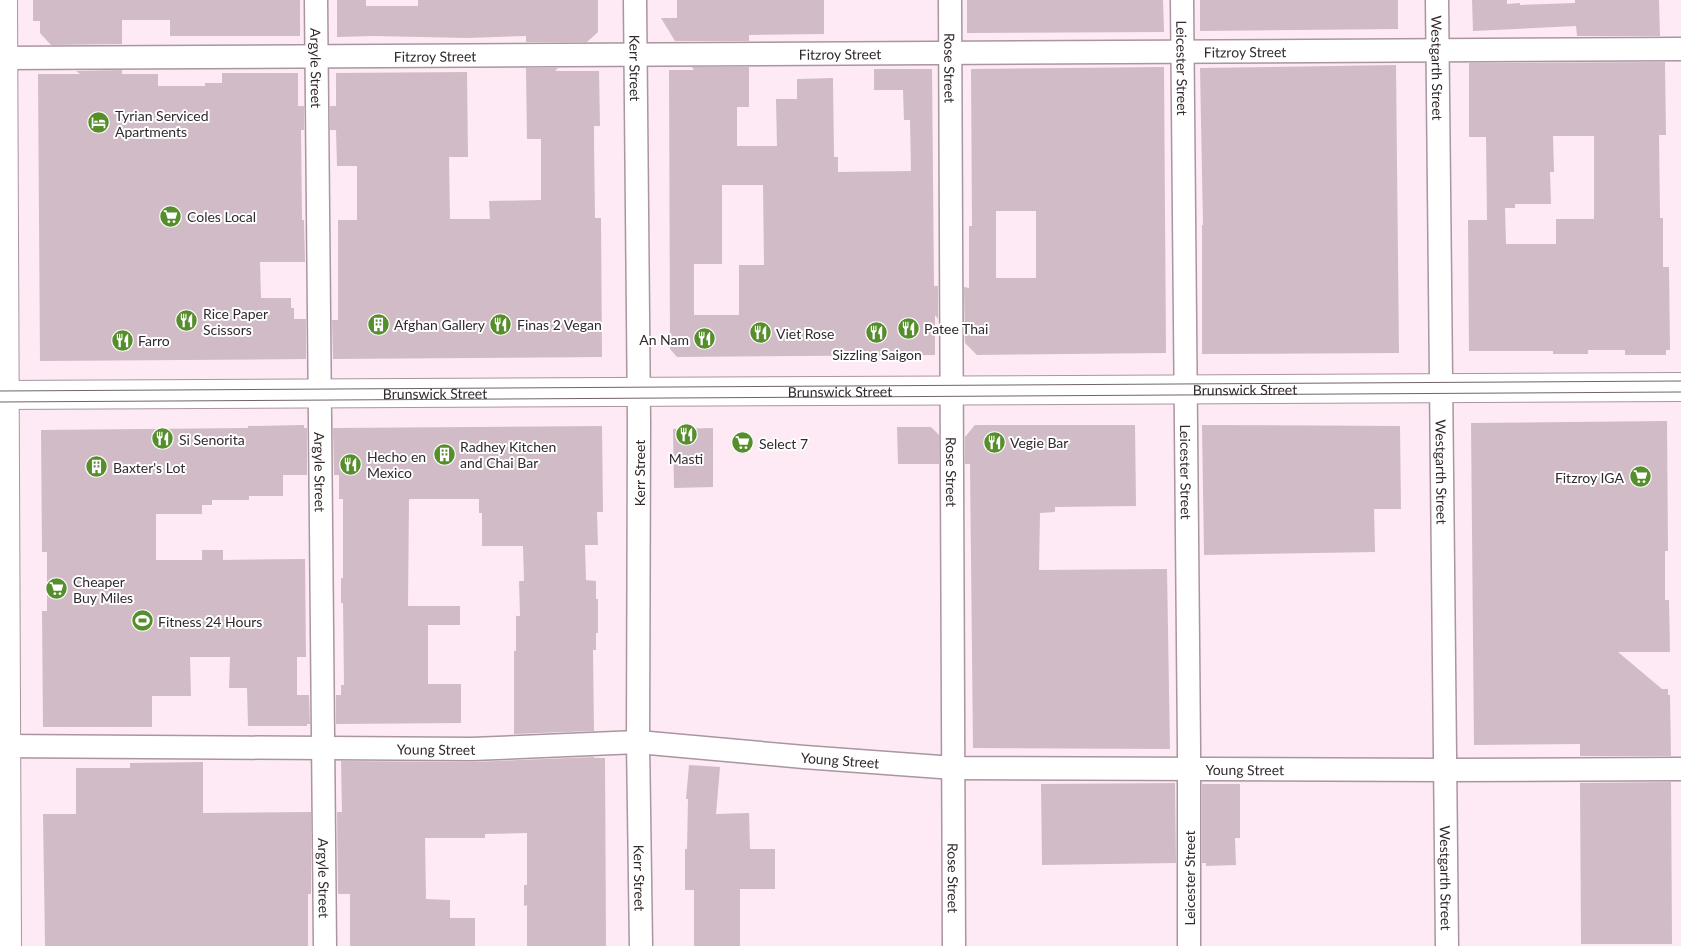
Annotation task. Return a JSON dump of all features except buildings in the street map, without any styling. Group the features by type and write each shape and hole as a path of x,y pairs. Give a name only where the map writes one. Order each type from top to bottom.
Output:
{"street":[{"path":"3,0 3,746 4,904 8,946"},
{"name":"Argyle Street","path":"316,0 324,946"},
{"name":"Kerr Street","path":"635,0 639,392 638,742 641,946"},
{"name":"Rose Street","path":"950,0 954,946"},
{"name":"Leicester Street","path":"1182,0 1189,946"},
{"name":"Westgarth Street","path":"1437,0 1447,946"},
{"name":"Fitzroy Street","path":"2,58 1681,49"},
{"name":"Brunswick Street","path":"2,395 953,392 1681,387"},
{"name":"Young Street","path":"3,746 472,749 638,742 954,768 1681,770"}],"tram line":[{"path":"0,391 1681,381"},
{"path":"0,402 1681,392"}],"place":[{"name":"Tyrian Serviced Apartments","path":"99,123"},
{"name":"Coles Local","path":"171,216"},
{"name":"Rice Paper Scissors","path":"187,321"},
{"name":"Afghan Gallery","path":"378,324"},
{"name":"Finas 2 Vegan","path":"501,324"},
{"name":"Patee Thai","path":"908,328"},
{"name":"Sizzling Saigon","path":"877,332"},
{"name":"Viet Rose","path":"760,333"},
{"name":"An Nam","path":"705,339"},
{"name":"Farro","path":"122,340"},
{"name":"Masti","path":"686,435"},
{"name":"Si Senorita","path":"163,439"},
{"name":"Vegie Bar","path":"994,442"},
{"name":"Select 7","path":"743,443"},
{"name":"Radhey Kitchen and Chai Bar","path":"444,454"},
{"name":"Hecho en Mexico","path":"351,464"},
{"name":"Baxter's Lot","path":"97,467"},
{"name":"Fitzroy IGA","path":"1640,477"},
{"name":"Cheaper Buy Miles","path":"57,589"},
{"name":"Fitness 24 Hours","path":"142,621"}]}
